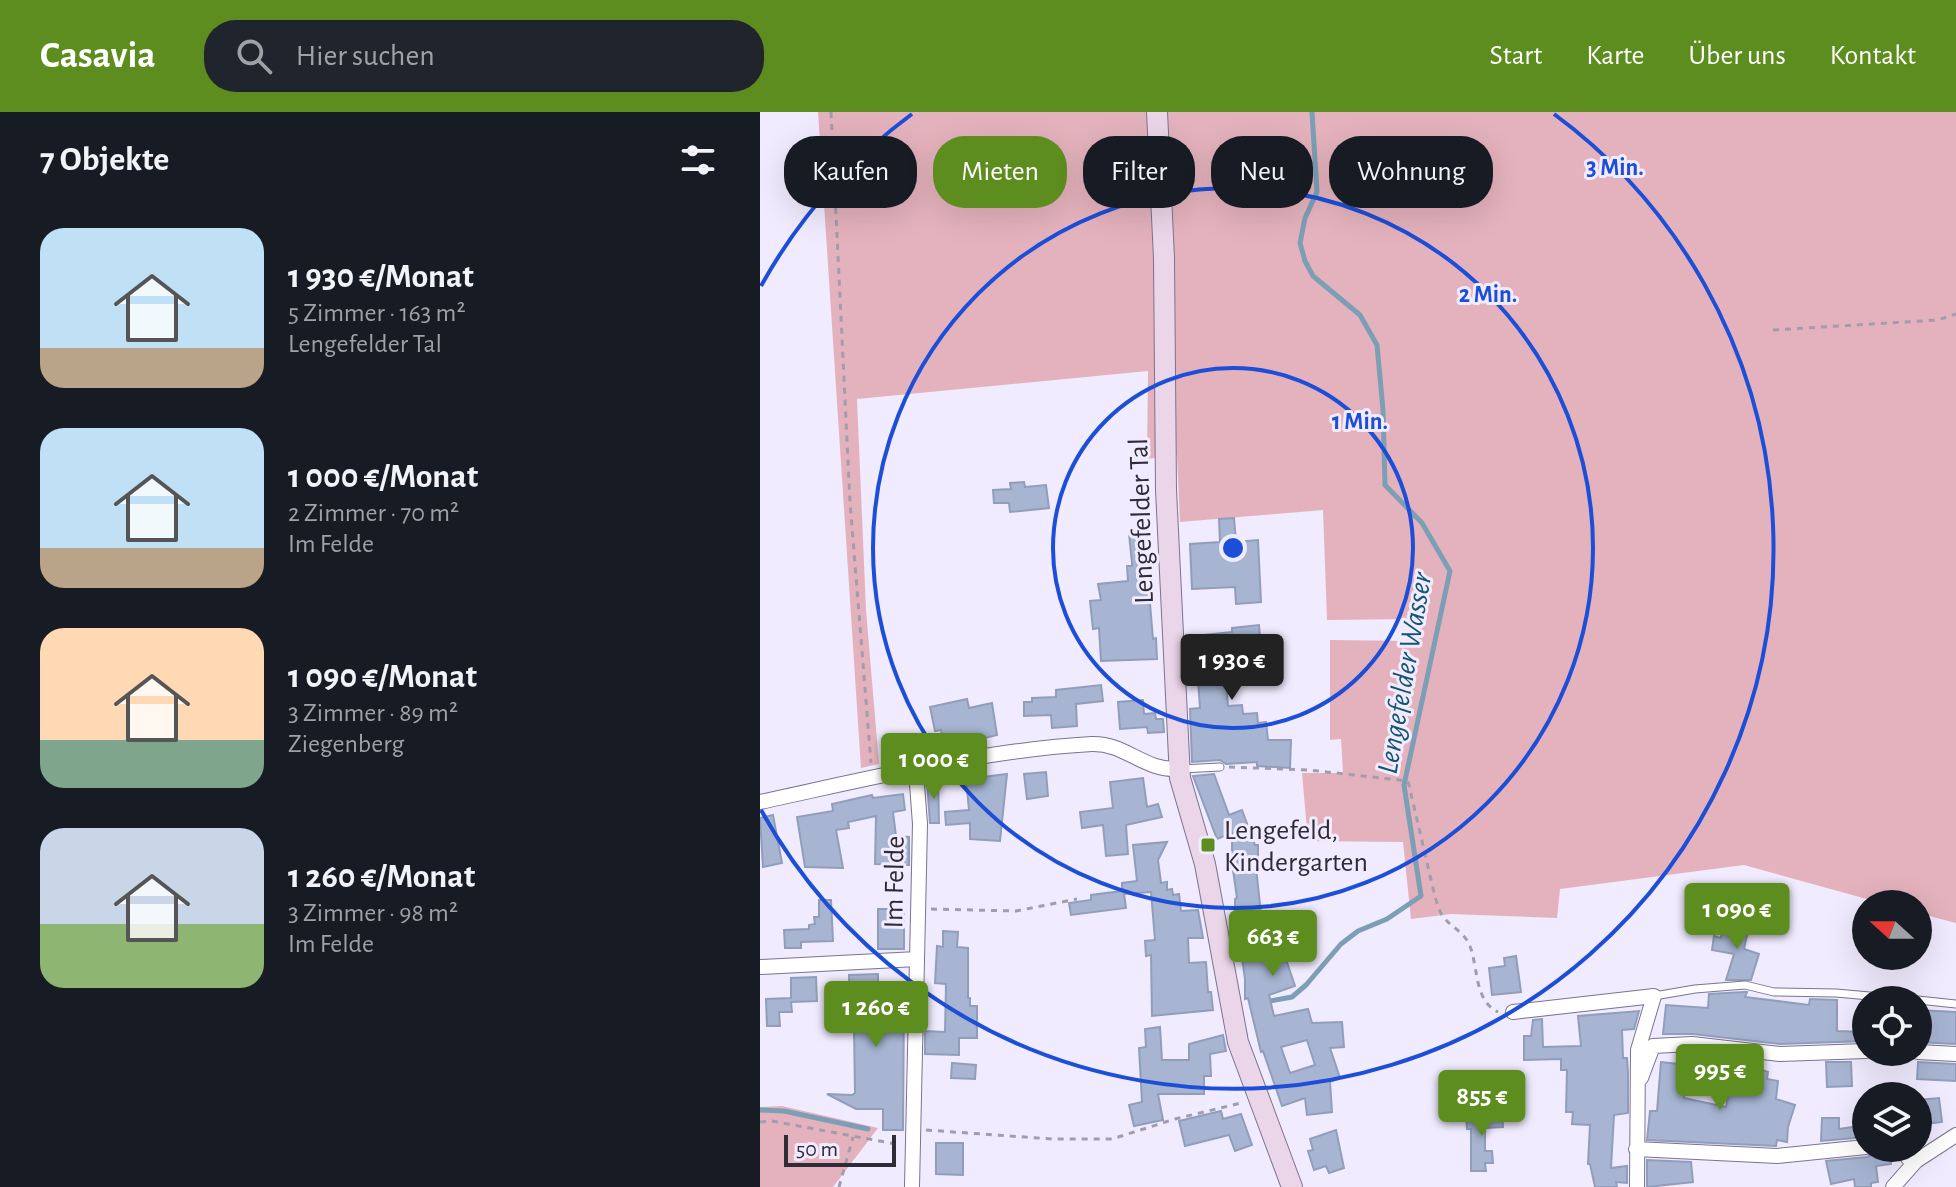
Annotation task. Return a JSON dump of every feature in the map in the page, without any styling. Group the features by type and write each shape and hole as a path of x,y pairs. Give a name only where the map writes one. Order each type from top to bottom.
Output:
{"street":[{"name":"Lengefelder Tal","path":"1157,118 1164,258 1166,490 1179,769 1205,864 1231,1016 1257,1097 1292,1187"},
{"path":"760,802 991,756 1097,744 1120,750 1159,769 1179,769"},
{"name":"Im Felde","path":"912,1187 920,806 916,771"},
{"path":"760,967 917,959"},
{"path":"1513,1012 1654,996 1638,1050 1637,1187"},
{"path":"1638,1086 1653,1046 1672,1043 1780,1054 1852,1051"},
{"path":"1932,1053 1956,1054"},
{"path":"1938,1145 1956,1124"},
{"path":"1893,1187 1913,1164 1956,1135"},
{"path":"1636,1149 1777,1156 1852,1148"}],"lane":[{"path":"1179,769 1220,767"},
{"path":"1654,996 1745,985 1774,992 1852,994"},
{"path":"1932,1002 1956,1004"}],"path":[{"path":"831,112 850,502 873,778"},
{"path":"1773,330 1938,320 1956,314"},
{"path":"1220,767 1406,780 1441,914 1465,935 1471,947 1482,996 1490,1008 1500,1013 1513,1012"},
{"path":"919,908 1016,911 1077,899"},
{"path":"914,1129 1052,1139 1112,1139 1257,1097"},
{"path":"760,1122 772,1121 913,1147"},
{"path":"839,1187 853,1137"}],"shaded area":[{"path":"818,112 1956,112 1956,923 1932,917 1932,890 1852,890 1852,895 1744,865 1560,889 1557,918 1451,914 1411,919 1403,842 1308,841 1302,773 1343,773 1341,739 1330,740 1330,640 1412,641 1411,619 1327,620 1323,510 1180,522 1177,455 1147,459 1148,371 857,399 866,610 879,764 861,768 824,208 917,208 917,136 820,136"},
{"path":"782,1106 878,1128 833,1187 760,1187 760,1107"}],"building":[{"path":"1024,482 1025,487 1046,485 1049,508 1010,512 1009,503 994,503 993,490 1011,489 1010,483"},
{"path":"1234,518 1236,542 1258,540 1261,602 1236,604 1235,587 1192,589 1190,544 1220,542 1219,519"},
{"path":"1144,532 1157,659 1101,661 1099,628 1093,629 1090,601 1101,600 1098,584 1128,581 1127,566 1132,566 1129,534"},
{"path":"1259,625 1261,650 1273,654 1273,666 1265,667 1265,682 1226,682 1228,706 1242,705 1243,714 1257,713 1258,723 1266,722 1268,740 1291,740 1290,768 1257,766 1257,762 1192,762 1190,709 1200,708 1195,636"},
{"path":"1101,685 1103,701 1076,704 1077,726 1052,728 1051,715 1024,716 1024,702 1032,702 1032,698 1056,697 1056,690"},
{"path":"967,699 969,708 992,703 997,735 944,748 941,730 935,731 930,707"},
{"path":"1143,700 1144,714 1155,713 1156,719 1163,719 1164,732 1148,733 1147,727 1120,729 1118,702"},
{"path":"1046,772 1048,796 1027,799 1024,774"},
{"path":"1007,774 1000,841 970,839 970,823 946,825 945,812 969,810 966,779"},
{"path":"1214,774 1229,815 1242,810 1255,845 1258,845 1258,858 1255,858 1265,951 1282,948 1295,986 1269,995 1274,1016 1308,1009 1312,1023 1342,1022 1344,1047 1330,1048 1340,1078 1330,1082 1332,1112 1307,1115 1305,1098 1282,1106 1261,1052 1248,998 1245,999 1235,907 1232,833 1217,839 1193,776","holes":["1307,1040 1315,1065 1290,1073 1281,1047"]},
{"path":"1143,778 1147,807 1158,804 1162,817 1126,825 1128,854 1106,856 1103,825 1082,828 1080,812 1113,808 1110,782"},
{"path":"938,779 939,823 930,823 927,781"},
{"path":"903,794 905,810 893,812 896,836 909,837 909,865 875,864 876,816 848,822 849,828 836,830 843,868 805,867 797,817 833,811 832,804 872,795 873,798"},
{"path":"773,815 782,863 763,867 760,818"},
{"path":"1167,842 1158,860 1161,883 1167,882 1167,890 1172,889 1173,895 1179,894 1181,911 1198,910 1203,938 1188,938 1189,963 1206,962 1213,1010 1152,1016 1151,955 1146,956 1145,941 1155,940 1151,892 1124,894 1126,908 1071,915 1069,903 1091,900 1091,895 1122,891 1122,883 1137,881 1133,845"},
{"path":"819,900 831,900 833,941 801,942 801,948 785,948 784,930 809,929 809,925 815,924 814,917 819,917"},
{"path":"878,909 904,909 904,949 878,949"},
{"path":"1724,920 1749,926 1744,949 1759,954 1751,980 1726,980 1734,954 1712,950 1714,936 1721,938"},
{"path":"943,931 958,932 957,947 968,948 968,998 970,1006 977,1006 977,1038 959,1038 959,1055 925,1054 925,1031 945,1032 946,984 935,983 937,946 943,947"},
{"path":"1516,956 1521,992 1492,995 1489,968 1505,966 1504,958"},
{"path":"878,974 878,993 904,993 903,1130 883,1130 883,1109 856,1109 827,1094 855,1093 854,1027 850,1027 850,1022 848,1027 836,1027 836,1011 850,1011 849,975"},
{"path":"816,977 817,1001 791,1002 792,1012 779,1012 780,1026 767,1026 766,999 791,998 791,978"},
{"path":"1747,992 1745,997 1809,1005 1810,999 1837,1000 1837,1031 1852,1032 1852,1041 1780,1044 1693,1034 1663,1034 1666,1005 1708,1008 1709,994"},
{"path":"1639,1011 1634,1029 1622,1030 1623,1058 1627,1058 1628,1113 1614,1115 1611,1168 1627,1166 1627,1183 1616,1182 1617,1187 1595,1187 1588,1164 1590,1125 1572,1124 1573,1112 1566,1112 1567,1070 1561,1070 1561,1059 1524,1060 1524,1036 1531,1036 1533,1020 1542,1019 1543,1047 1581,1046 1578,1016"},
{"path":"1932,1011 1956,1012 1956,1044 1932,1043"},
{"path":"1160,1027 1162,1060 1189,1060 1189,1044 1223,1035 1226,1051 1210,1054 1211,1076 1204,1076 1204,1094 1158,1094 1163,1120 1134,1126 1129,1105 1142,1102 1139,1048 1146,1047 1145,1029"},
{"path":"1661,1062 1688,1065 1684,1098 1726,1107 1732,1075 1744,1078 1747,1065 1768,1072 1767,1079 1778,1081 1776,1099 1795,1105 1787,1142 1777,1140 1776,1146 1647,1140 1650,1111 1657,1111"},
{"path":"1826,1062 1851,1062 1852,1086 1827,1087"},
{"path":"952,1063 976,1065 975,1079 951,1078"},
{"path":"1932,1063 1956,1064 1956,1081 1917,1079 1918,1066 1932,1066"},
{"path":"1939,1098 1942,1122 1932,1123 1932,1099"},
{"path":"1221,1111 1223,1119 1241,1114 1252,1145 1235,1151 1229,1135 1185,1146 1179,1121"},
{"path":"1502,1113 1503,1127 1485,1128 1485,1151 1492,1151 1493,1163 1485,1163 1486,1171 1471,1171 1471,1129 1467,1129 1466,1114"},
{"path":"1822,1118 1839,1118 1839,1129 1852,1127 1852,1138 1821,1141"},
{"path":"1336,1130 1344,1168 1329,1173 1326,1166 1314,1170 1308,1151 1313,1150 1310,1139"},
{"path":"936,1143 963,1143 963,1175 936,1174"},
{"path":"1852,1158 1852,1162 1891,1164 1876,1166 1878,1182 1871,1183 1871,1187 1855,1187 1854,1179 1831,1184 1826,1161"},
{"path":"1647,1160 1691,1162 1693,1182 1647,1187"}],"waterway":[{"name":"Lengefelder Wasser","path":"1264,1002 1292,997 1341,944 1358,931 1387,919 1421,896 1404,785 1450,571 1422,523 1385,485 1377,345 1360,315 1313,276 1305,261 1300,243 1305,218 1317,192 1312,112"},
{"path":"760,1110 784,1111 868,1129"}],"place":[{"name":"Lengefeld, Kindergarten","path":"1208,845"}]}
